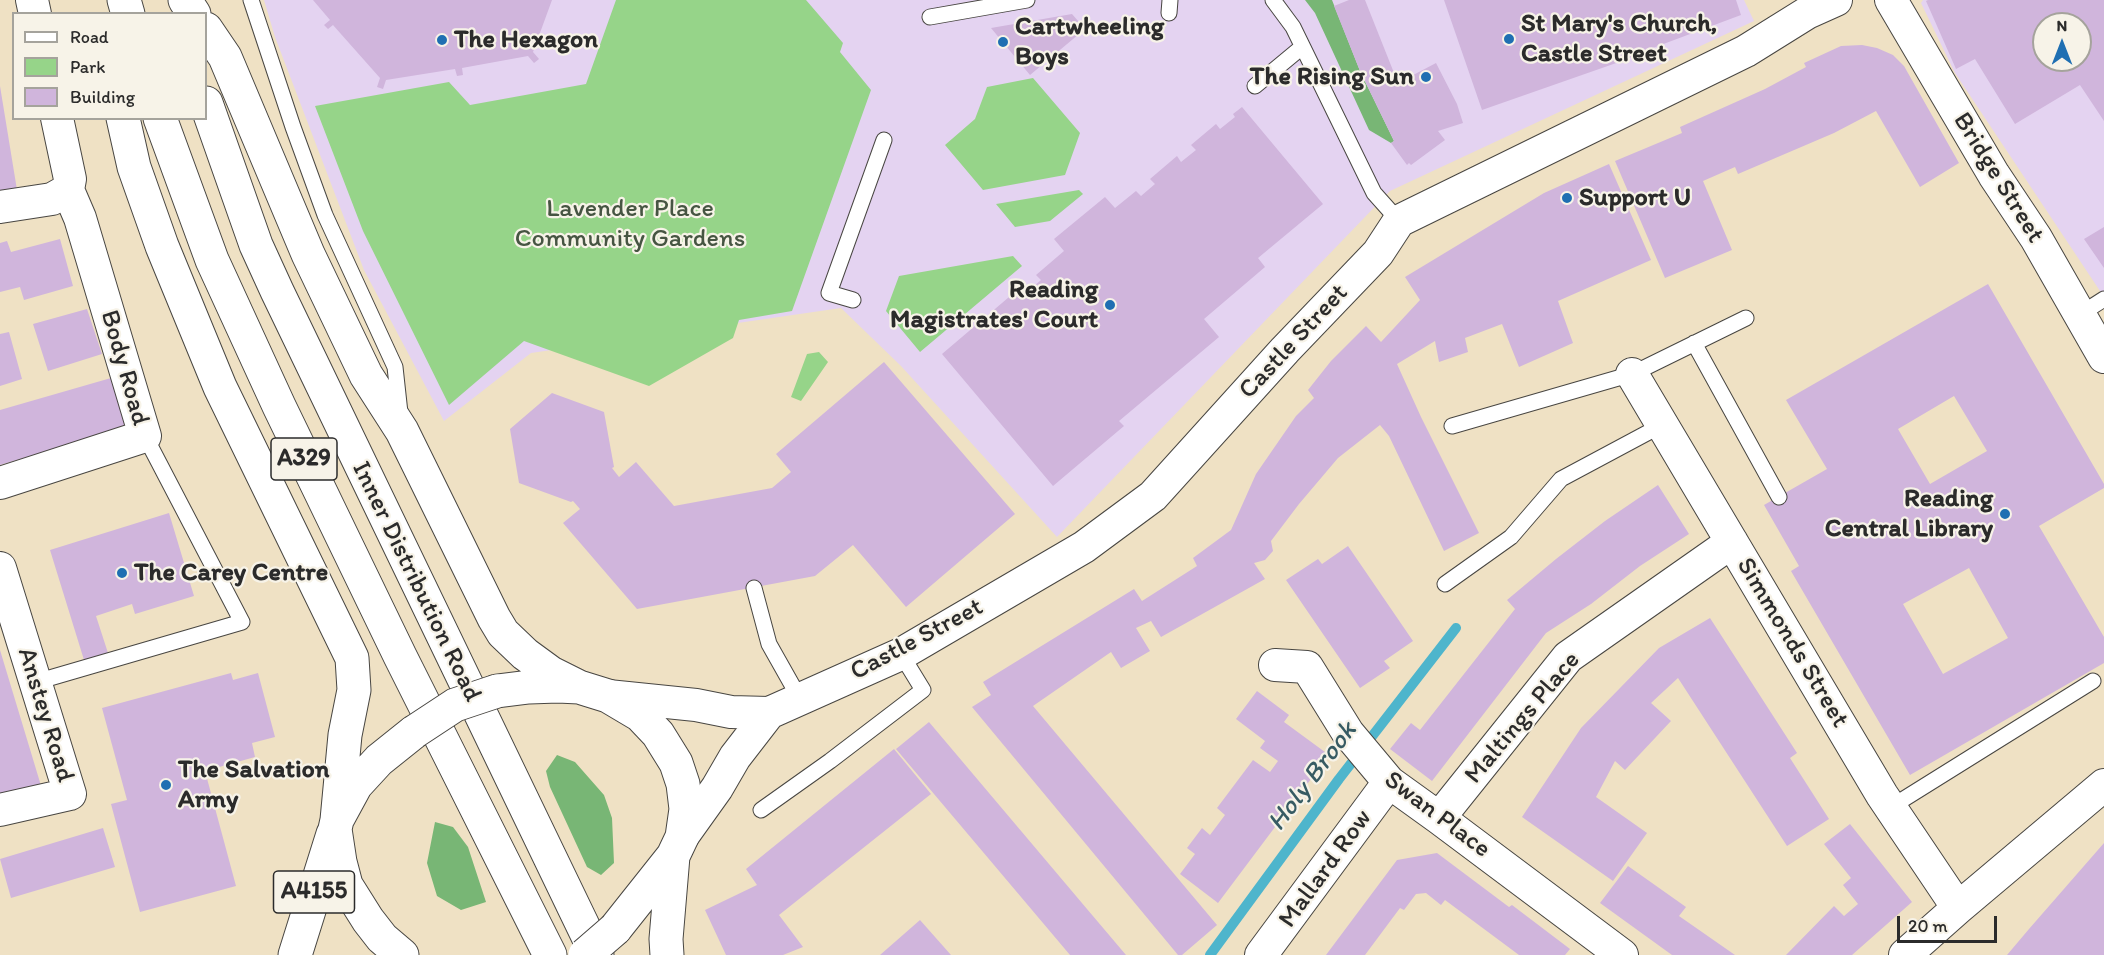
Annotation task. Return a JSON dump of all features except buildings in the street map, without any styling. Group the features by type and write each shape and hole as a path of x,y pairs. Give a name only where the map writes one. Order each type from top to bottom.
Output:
{"main road":[{"path":"207,30 225,57 308,255 356,355 366,375 402,431 503,633 525,654 551,673 594,691 640,715 658,734 676,764 683,784 686,809 678,846 666,939 667,955"},
{"name":"Inner Distribution Road","path":"207,106 256,245 277,291 606,942"},
{"path":"123,120 134,167 162,246 220,387 352,658 354,690 345,735 336,825 346,885 382,938 402,955"},
{"name":"Inner Distribution Road","path":"161,120 212,260 279,406 400,656 550,955"},
{"path":"336,825 356,785 380,760 414,732 455,705 497,692 529,687 594,691"},
{"name":"A4155","path":"295,955 336,825"},
{"path":"585,955 606,942 678,846"}],"street":[{"path":"1399,221 1746,51 1803,6 1836,0"},
{"name":"Bridge Street","path":"1891,0 1994,175 2036,238 2091,307 2104,357"},
{"name":"Body Road","path":"0,483 145,436 80,218 68,190 70,179 57,120"},
{"path":"0,207 52,199 68,190"},
{"name":"Castle Street","path":"594,691 731,712 769,713 902,654 1084,547 1153,496 1378,253 1399,221"},
{"name":"Simmonds Street","path":"1632,374 1891,807 1958,908"},
{"name":"Maltings Place","path":"1439,818 1568,657 1732,542"},
{"name":"Anstey Road","path":"0,568 70,794 0,810"},
{"name":"Swan Place","path":"1275,665 1306,667 1348,733 1379,772 1622,955"},
{"name":"Castle Street","path":"678,846 735,757 769,713"},
{"name":"Mallard Row","path":"1261,955 1276,938 1379,772"},
{"path":"1905,955 2104,784"}],"lane":[{"path":"251,0 293,127 326,215 395,367 402,431"},
{"path":"930,17 1027,0"},
{"path":"1273,0 1293,27 1374,193 1399,221"},
{"path":"1255,86 1302,47"},
{"path":"853,300 829,293 884,140"},
{"path":"1452,426 1632,374 1746,318"},
{"path":"1694,343 1779,497"},
{"path":"1445,584 1510,537 1561,479 1662,425"},
{"path":"36,682 242,622 145,436"},
{"path":"754,588 769,644 800,699"},
{"path":"761,810 923,690 902,654"},
{"path":"1891,807 2093,681"}],"shaded area":[{"path":"264,0 1744,0 1754,21 1390,191 1057,537 901,366 841,308 531,353 444,421 364,270 275,37"},
{"path":"1923,0 2104,0 2104,297 1955,73 1921,3"}],"green space":[{"name":"Lavender Place Community Gardens","path":"616,0 806,0 843,43 840,52 871,90 792,311 739,320 733,338 649,386 524,341 449,405 363,231 315,106 449,82 470,105 586,84"},
{"path":"1305,0 1332,0 1360,71 1394,141 1391,143 1369,130 1315,13"},
{"path":"1033,78 1080,133 1065,175 983,190 945,145 975,119 987,87"},
{"path":"1079,190 1083,194 1050,221 1015,227 996,204"},
{"path":"1013,256 1022,266 920,352 886,311 899,276"},
{"path":"819,352 828,362 801,401 791,397 807,354"},
{"path":"557,755 575,762 604,795 612,818 614,863 601,875 587,867 550,787 546,771"},
{"path":"435,822 453,827 468,847 486,902 461,910 437,896 427,863"}],"waterway":[{"name":"Holy Brook","path":"1210,955 1339,779 1456,628"}],"place":[{"name":"St Mary's Church, Castle Street","path":"1509,39"},
{"name":"The Hexagon","path":"442,40"},
{"name":"Cartwheeling Boys","path":"1003,42"},
{"name":"The Rising Sun","path":"1426,77"},
{"name":"Support U","path":"1567,198"},
{"name":"Reading Magistrates' Court","path":"1110,305"},
{"name":"Reading Central Library","path":"2005,514"},
{"name":"The Carey Centre","path":"122,573"},
{"name":"The Salvation Army","path":"166,785"}]}
